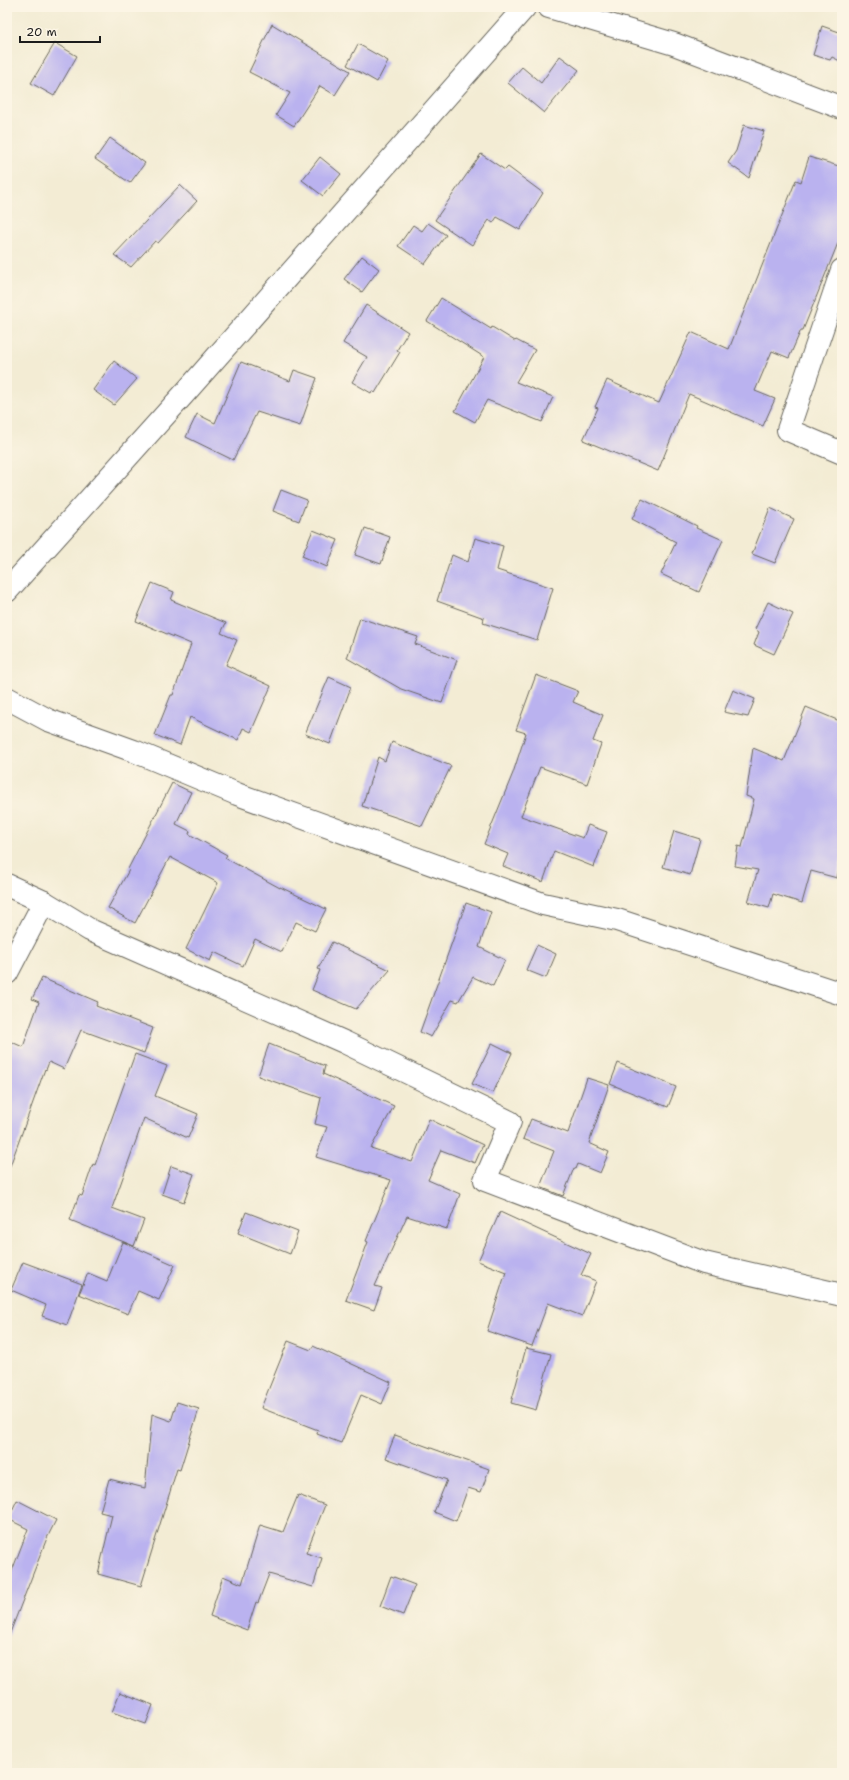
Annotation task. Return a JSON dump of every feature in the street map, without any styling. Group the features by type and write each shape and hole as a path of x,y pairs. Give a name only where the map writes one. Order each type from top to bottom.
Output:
{"street":[{"path":"7,591 189,388 525,7"},
{"path":"550,7 674,44 842,108"},
{"path":"842,270 788,430 842,453"},
{"path":"7,698 48,720 134,752 237,794 542,904 616,920 842,994"},
{"path":"7,885 44,902 90,930 344,1042 510,1122 485,1180 704,1263 842,1295"},
{"path":"7,973 44,902"}],"building":[{"path":"272,24 350,71 335,95 320,86 294,126 276,115 290,93 249,72"},
{"path":"822,26 842,33 842,62 832,57 830,60 813,55"},
{"path":"55,43 77,56 54,96 31,83"},
{"path":"358,44 388,61 377,82 347,65"},
{"path":"560,56 579,70 544,113 508,83 522,67 541,83"},
{"path":"744,125 764,131 749,178 728,163 736,151"},
{"path":"110,138 145,163 130,183 95,159"},
{"path":"481,154 505,170 508,167 543,193 520,230 497,217 493,223 489,220 472,245 435,220"},
{"path":"320,157 341,174 323,196 302,180"},
{"path":"809,157 842,167 842,233 803,330 801,330 789,358 772,351 755,391 775,399 763,426 689,394 658,471 583,440 598,408 595,407 607,380 659,403 691,332 729,349 796,180 801,182"},
{"path":"180,185 197,201 158,243 155,241 131,267 114,255"},
{"path":"428,223 446,235 425,264 398,246 413,225 422,231"},
{"path":"362,256 379,269 362,292 344,279"},
{"path":"441,298 491,329 492,327 515,341 516,340 535,350 516,382 553,397 542,422 487,400 475,422 455,411 484,357 427,321"},
{"path":"366,305 408,332 397,350 400,352 375,393 372,391 371,393 352,382 367,357 343,343"},
{"path":"114,361 137,379 114,405 93,390"},
{"path":"241,362 290,381 294,370 317,378 300,426 257,412 233,460 186,437 197,414 215,423"},
{"path":"281,490 307,500 299,521 273,511"},
{"path":"642,499 697,526 696,528 723,540 699,592 661,574 676,542 632,519"},
{"path":"770,508 794,519 775,563 752,554"},
{"path":"365,528 390,537 381,564 355,555"},
{"path":"313,530 338,540 327,567 302,556"},
{"path":"475,538 503,546 497,570 553,588 537,640 483,623 484,618 437,601 452,555 468,562"},
{"path":"152,583 174,592 171,600 226,623 221,633 237,640 226,665 271,686 251,732 243,728 238,740 190,717 180,745 155,735 171,695 173,695 191,644 136,621"},
{"path":"768,602 793,614 774,654 754,645 759,632 755,629"},
{"path":"360,618 418,637 415,644 457,660 442,703 401,689 347,658"},
{"path":"536,675 578,691 573,702 603,715 593,741 601,744 587,784 540,767 521,816 583,838 588,825 607,832 594,867 554,851 543,882 503,866 508,854 484,844 513,773 526,733 516,730"},
{"path":"329,677 351,687 330,744 305,734"},
{"path":"733,690 755,699 748,717 724,712"},
{"path":"806,707 842,722 842,857 837,878 811,871 802,903 773,894 769,908 748,902 758,870 735,866 738,846 742,847 754,799 746,796 753,748 784,761"},
{"path":"392,742 451,766 422,826 362,806 378,757 385,761"},
{"path":"172,783 191,792 176,824 190,831 189,834 227,855 225,858 280,888 326,909 315,931 296,922 282,952 255,939 243,966 214,952 210,961 186,949 218,883 170,857 135,923 108,908 129,870 128,869"},
{"path":"674,831 700,839 690,875 663,867"},
{"path":"466,903 491,912 479,947 505,960 493,986 473,977 458,1002 452,1000 431,1037 420,1032"},
{"path":"332,942 390,970 356,1009 312,990 320,970 318,969"},
{"path":"537,945 556,954 546,978 526,970"},
{"path":"42,978 98,1002 96,1006 153,1028 144,1053 81,1030 64,1069 49,1062 46,1070 45,1069 10,1166 7,1166 7,1040 23,1047 39,1002 32,999"},
{"path":"492,1043 512,1053 493,1093 472,1084"},
{"path":"269,1044 325,1066 323,1074 394,1106 371,1148 412,1162 429,1119 483,1145 475,1163 441,1150 428,1180 460,1194 447,1229 407,1216 375,1286 382,1288 374,1310 346,1300 368,1242 366,1241 391,1180 316,1157 327,1127 315,1124 321,1098 258,1076"},
{"path":"135,1054 167,1066 155,1096 198,1114 188,1138 144,1118 112,1208 144,1220 134,1246 70,1220 79,1195 82,1196 93,1164 95,1165"},
{"path":"618,1063 676,1087 668,1107 610,1084"},
{"path":"587,1078 609,1085 589,1143 609,1152 600,1173 578,1164 576,1169 574,1168 563,1196 540,1187 554,1151 523,1139 531,1119 568,1133"},
{"path":"171,1166 194,1174 184,1202 162,1194"},
{"path":"246,1212 298,1232 290,1254 238,1233"},
{"path":"500,1212 591,1254 581,1275 596,1281 582,1316 548,1303 532,1346 487,1331 506,1272 478,1261"},
{"path":"123,1242 175,1265 159,1300 138,1291 128,1314 79,1294 88,1273 107,1281"},
{"path":"23,1262 82,1284 67,1325 42,1316 46,1305 11,1290"},
{"path":"288,1341 311,1350 313,1346 391,1382 382,1404 361,1395 341,1443 317,1434 318,1430 261,1408"},
{"path":"526,1348 551,1354 536,1410 511,1403"},
{"path":"177,1402 199,1409 180,1470 177,1469 141,1586 98,1574 112,1515 100,1512 109,1479 145,1488 152,1414 171,1421"},
{"path":"395,1435 489,1469 481,1492 468,1488 456,1521 434,1512 447,1480 386,1458"},
{"path":"298,1495 325,1505 306,1553 322,1558 313,1587 269,1574 258,1603 256,1602 247,1630 210,1616 223,1576 242,1584 260,1525 283,1532"},
{"path":"17,1500 56,1520 47,1538 8,1638 7,1584 28,1529 8,1519"},
{"path":"391,1576 415,1585 403,1615 380,1606"},
{"path":"120,1692 153,1705 146,1724 112,1712"}]}
